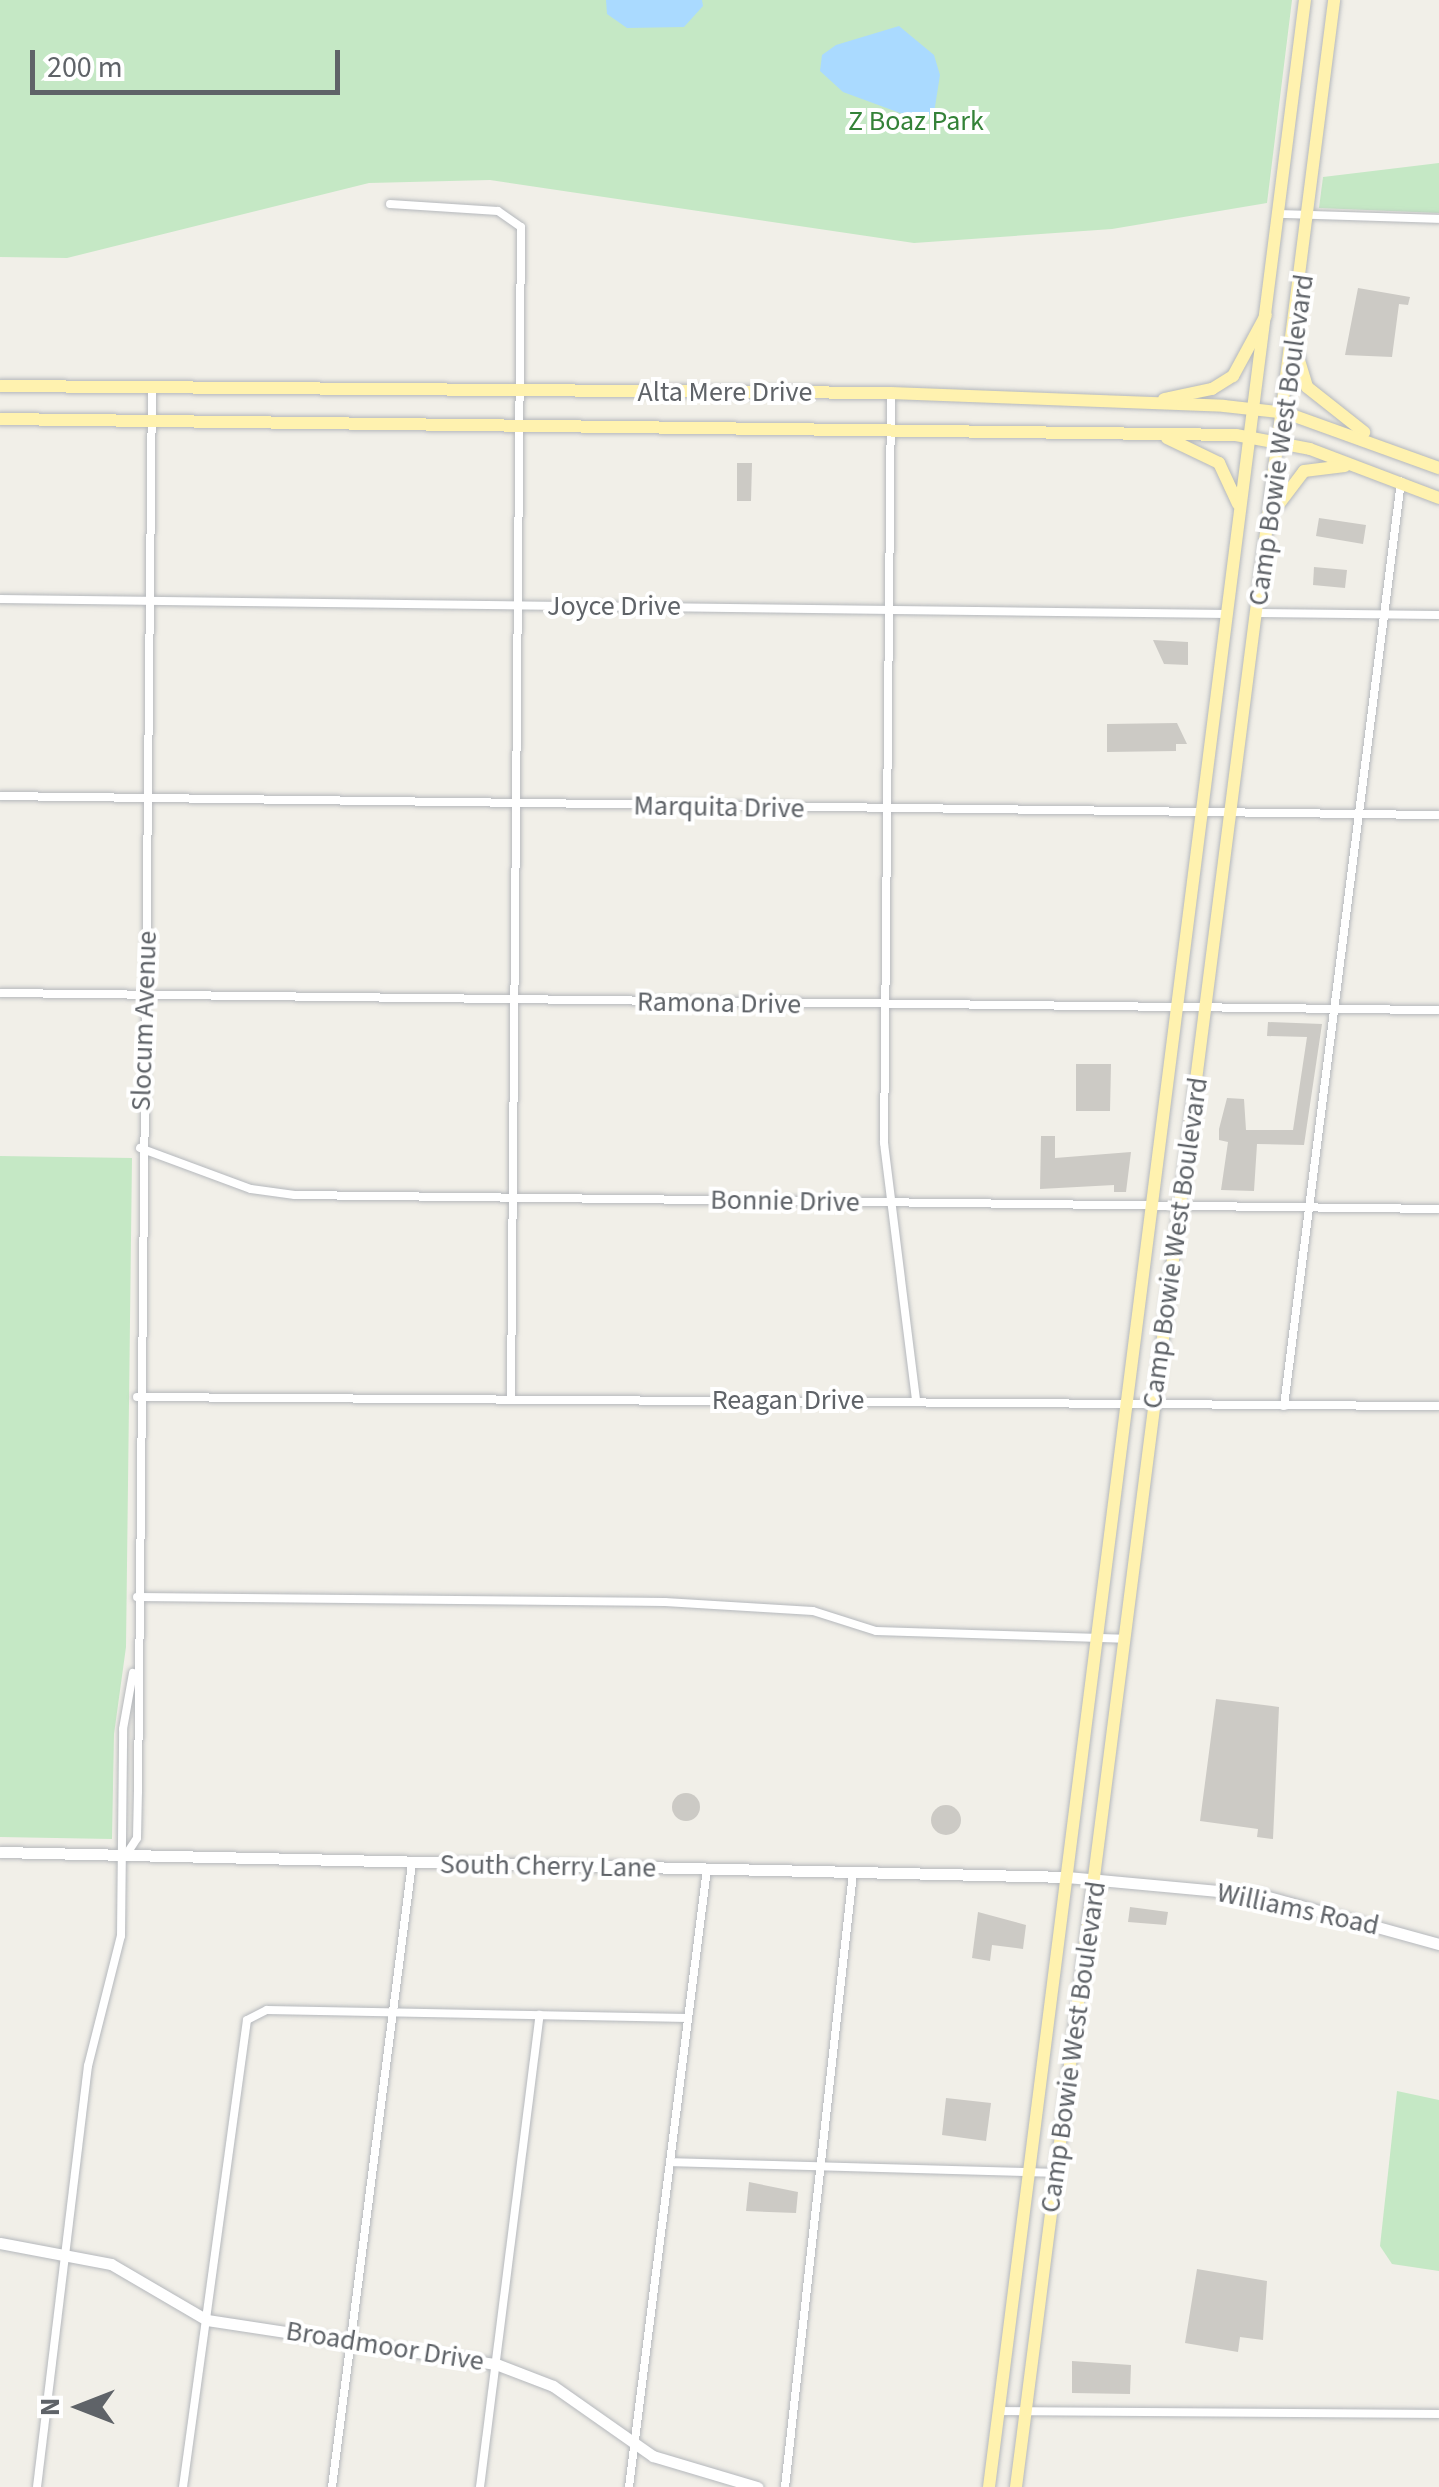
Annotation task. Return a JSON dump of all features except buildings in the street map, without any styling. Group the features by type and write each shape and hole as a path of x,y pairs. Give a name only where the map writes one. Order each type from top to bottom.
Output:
{"main road":[{"name":"Camp Bowie West Boulevard","path":"989,2487 1282,214 1305,0"},
{"name":"Camp Bowie West Boulevard","path":"1016,2487 1153,1406 1286,413 1334,0"},
{"path":"1142,403 1224,383 1268,312"},
{"path":"1296,330 1307,386 1387,446"},
{"name":"Alta Mere Drive","path":"0,386 891,393 1256,408 1286,413 1387,446 1439,468"},
{"name":"Alta Mere Drive","path":"0,419 890,426 1252,436 1362,467 1439,498"},
{"path":"1140,432 1196,446 1226,470 1238,504 1236,553"},
{"path":"1260,594 1287,485 1320,465 1362,467"}],"street":[{"path":"390,204 498,211 522,227 511,1400"},
{"path":"1282,214 1439,219"},
{"name":"Slocum Avenue","path":"126,1855 136,1838 140,1148 146,997 152,388"},
{"path":"891,393 884,1004 887,1202 916,1400"},
{"path":"1284,1406 1400,481"},
{"name":"Joyce Drive","path":"0,599 1228,614"},
{"path":"1258,613 1439,615"},
{"name":"Marquita Drive","path":"0,796 1439,815"},
{"name":"Ramona Drive","path":"0,993 1439,1010"},
{"name":"Bonnie Drive","path":"140,1148 251,1190 1439,1208"},
{"name":"Reagan Drive","path":"138,1397 1439,1406"},
{"path":"137,1597 660,1602 814,1611 876,1631 1100,1634 1124,1639"},
{"name":"Slocum Avenue","path":"126,1855 123,1729 136,1654"},
{"name":"South Cherry Lane","path":"0,1852 1095,1880"},
{"path":"37,2487 88,2066 121,1936 126,1855"},
{"path":"332,2487 412,1862"},
{"path":"629,2487 707,1869"},
{"path":"784,2487 853,1873"},
{"name":"Williams Road","path":"1095,1880 1261,1896 1439,1944"},
{"path":"183,2487 247,2020 267,2010 688,2018"},
{"path":"480,2487 540,2015"},
{"path":"670,2162 1056,2173"},
{"name":"Broadmoor Drive","path":"0,2243 111,2264 207,2320 351,2338 496,2364 553,2386 635,2444 694,2474 757,2487"},
{"path":"998,2411 1024,2416 1439,2414"}],"green space":[{"name":"Z Boaz Park","path":"0,0 1292,0 1267,203 1112,229 914,243 490,180 369,183 67,258 0,257"},
{"path":"1439,163 1439,213 1319,208 1323,177"},
{"path":"0,1156 132,1158 126,1647 114,1734 112,1839 0,1837"},
{"path":"1397,2091 1439,2100 1439,2271 1392,2264 1380,2246"}],"water":[{"path":"606,0 702,0 703,6 684,27 627,28 607,14"},
{"path":"899,26 934,55 940,75 934,113 919,120 843,92 820,71 822,55 836,45"}]}
